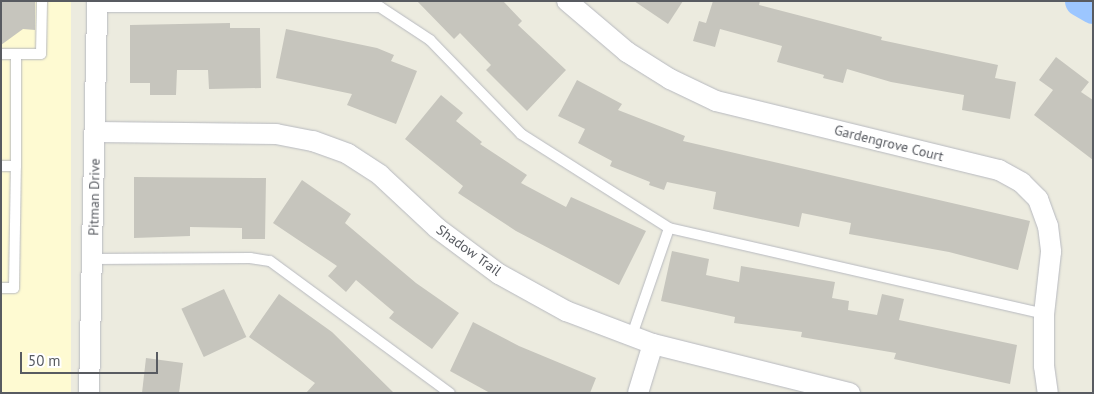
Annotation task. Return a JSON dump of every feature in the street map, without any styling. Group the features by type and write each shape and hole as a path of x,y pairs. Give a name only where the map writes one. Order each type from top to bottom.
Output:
{"street":[{"name":"Gardengrove Court","path":"567,1 627,52 670,79 716,101 999,170 1022,183 1038,199 1048,226 1051,252 1044,314 1044,366 1048,393"},
{"name":"Pitman Drive","path":"89,393 97,4"},
{"name":"Shadow Trail","path":"95,132 276,134 313,141 348,154 380,175 437,228 499,274 566,311 631,338 850,393"},
{"path":"638,393 653,344"}],"lane":[{"path":"1,54 41,54 42,1"},
{"path":"97,4 380,7 430,40 521,134 669,228 1044,314"},
{"path":"1,288 14,288 16,54"},
{"path":"1,166 16,166"},
{"path":"631,338 669,228"},
{"path":"93,259 250,258 270,261 450,393"}],"shaded area":[{"path":"1,1 71,1 71,393 1,393"}],"building":[{"path":"1,1 35,1 35,30 23,29 1,45"},
{"path":"417,1 503,1 522,21 518,25 566,70 527,111 486,70 491,65 460,33 454,39"},
{"path":"634,1 683,1 668,24"},
{"path":"713,1 760,1 759,5 882,37 881,40 998,65 995,78 1016,82 1010,119 962,110 964,95 891,82 847,69 843,83 823,78 824,75 777,62 782,46 720,29 715,47 693,41 699,21 706,23"},
{"path":"230,23 230,28 260,28 261,88 209,89 208,70 177,70 176,95 150,95 150,83 130,83 130,25"},
{"path":"286,29 377,48 394,55 391,61 417,71 396,124 347,105 352,94 276,78"},
{"path":"1056,57 1089,82 1081,92 1093,100 1093,160 1034,115 1053,90 1039,80"},
{"path":"577,80 622,104 618,110 685,136 683,141 1030,221 1018,270 949,252 849,234 851,223 802,213 799,227 713,209 716,192 667,182 664,190 649,185 650,182 610,166 612,161 578,143 585,129 558,116"},
{"path":"441,95 463,113 456,121 482,142 480,144 527,175 521,183 566,207 571,197 646,231 619,285 516,231 458,193 463,186 405,139"},
{"path":"134,177 266,178 265,239 242,239 242,228 190,227 190,236 134,238"},
{"path":"302,180 351,214 345,223 416,283 459,313 432,349 389,318 394,312 356,280 346,292 328,276 337,266 273,223"},
{"path":"672,251 709,259 706,275 739,282 741,266 835,282 832,298 849,301 848,310 877,315 882,294 904,299 899,320 1017,345 1010,384 894,359 896,353 801,337 802,332 734,323 735,317 661,301"},
{"path":"224,289 246,337 204,357 181,309"},
{"path":"279,294 332,332 394,393 306,393 315,383 249,337"},
{"path":"473,322 519,346 596,378 590,393 490,393 450,371"},
{"path":"146,358 183,363 179,393 142,393"}],"waterway":[{"path":"1081,1 1093,8"}]}
